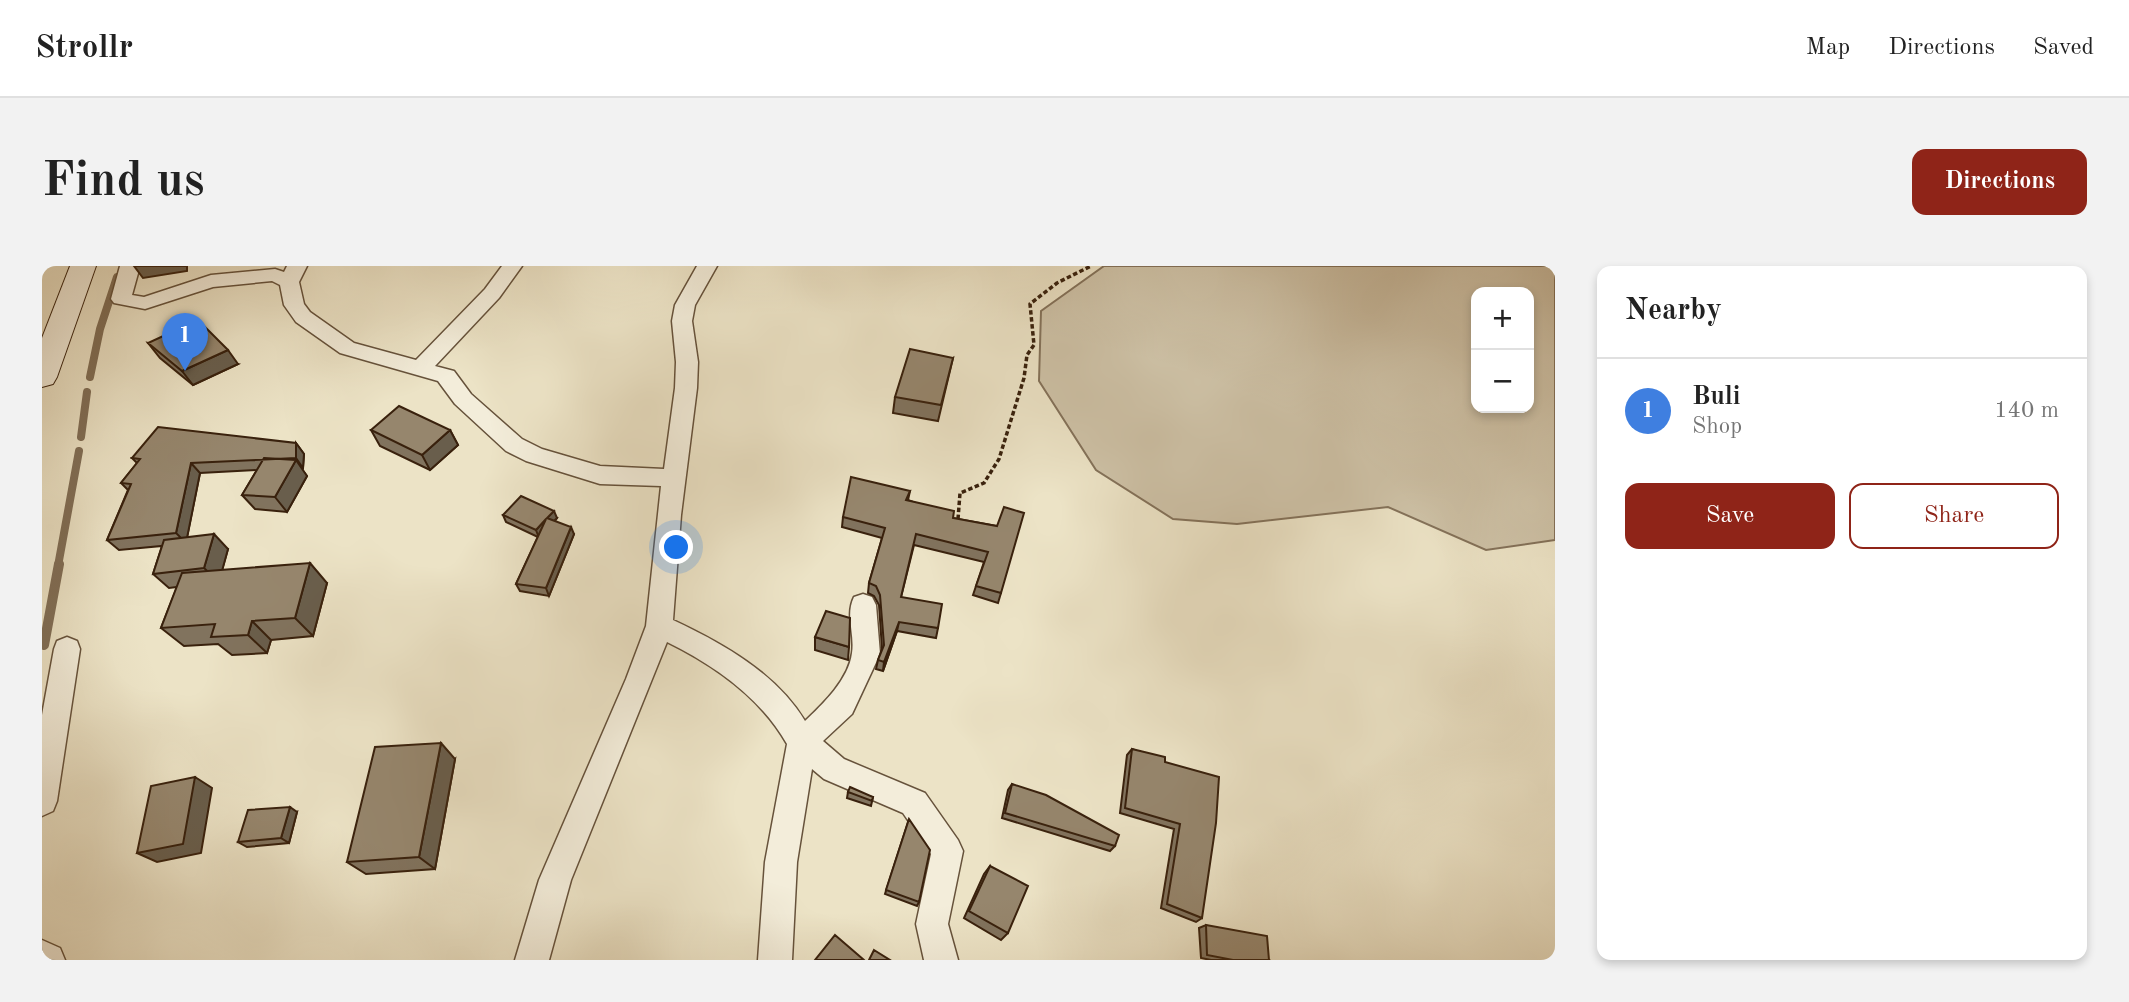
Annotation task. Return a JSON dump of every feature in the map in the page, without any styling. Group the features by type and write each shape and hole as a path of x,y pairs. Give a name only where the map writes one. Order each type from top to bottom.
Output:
{"main road":[{"path":"42,377 83,266"}],"street":[{"path":"130,266 121,299 145,303 211,281 293,274 294,306 303,317 347,348 446,376 463,400 514,445 534,455 600,475 674,478"},
{"path":"422,368 440,343 467,322 512,266"},
{"path":"532,960 555,880 640,679 659,626 686,388 687,362 682,321 685,305 707,266"},
{"path":"775,960 781,862 802,743 842,705 866,654 863,605"},
{"path":"659,626 697,644 764,690 789,720 802,743 834,769 914,803 947,851 932,925 941,960"},
{"path":"42,801 67,649"},
{"path":"42,957 48,960"}],"path":[{"path":"958,519 960,493 984,483 999,460 1017,402 1027,355 1034,345 1030,304 1057,283 1091,266"}],"shaded area":[{"path":"1104,266 1555,266 1555,540 1486,550 1388,507 1237,524 1173,519 1096,470 1039,381 1041,311"}],"building":[{"path":"198,320 228,350 182,371 148,343"},
{"path":"910,349 953,358 941,405 895,397"},
{"path":"399,406 450,430 422,455 371,430"},
{"path":"158,427 296,443 296,458 191,463 176,533 107,540 131,484 121,483 140,459 132,458"},
{"path":"264,458 296,460 275,497 242,495"},
{"path":"851,477 910,491 906,500 954,511 953,518 997,526 1004,507 1024,513 1001,593 976,586 988,552 916,534 901,597 942,604 938,628 899,622 884,662 878,660 884,645 880,595 876,586 869,583 885,528 843,517"},
{"path":"521,496 554,511 547,518 571,527 546,588 516,584 546,519 536,530 503,515"},
{"path":"214,534 204,568 153,574 164,540"},
{"path":"310,563 295,618 252,621 248,635 211,637 215,624 161,628 182,573"},
{"path":"826,611 850,618 849,647 815,637"},
{"path":"441,743 419,857 347,862 375,747"},
{"path":"1132,749 1165,757 1165,762 1219,777 1216,823 1202,918 1167,904 1180,824 1125,808"},
{"path":"195,777 183,844 137,853 151,786"},
{"path":"1012,784 1046,795 1119,835 1115,846 1005,813"},
{"path":"850,787 873,797 872,801 848,792"},
{"path":"290,807 281,838 238,842 248,810"},
{"path":"909,819 930,850 919,902 886,890"},
{"path":"990,866 1028,886 1008,933 969,911"},
{"path":"1206,925 1267,936 1269,960 1233,960 1207,955"},
{"path":"835,935 864,960 815,960"},
{"path":"874,950 890,960 869,960"}],"waterway":[{"path":"90,377 100,329 117,277"},
{"path":"81,437 87,392"},
{"path":"58,566 79,451"},
{"path":"44,645 59,564"}],"place":[{"name":"Buli","path":"185,371"}]}
